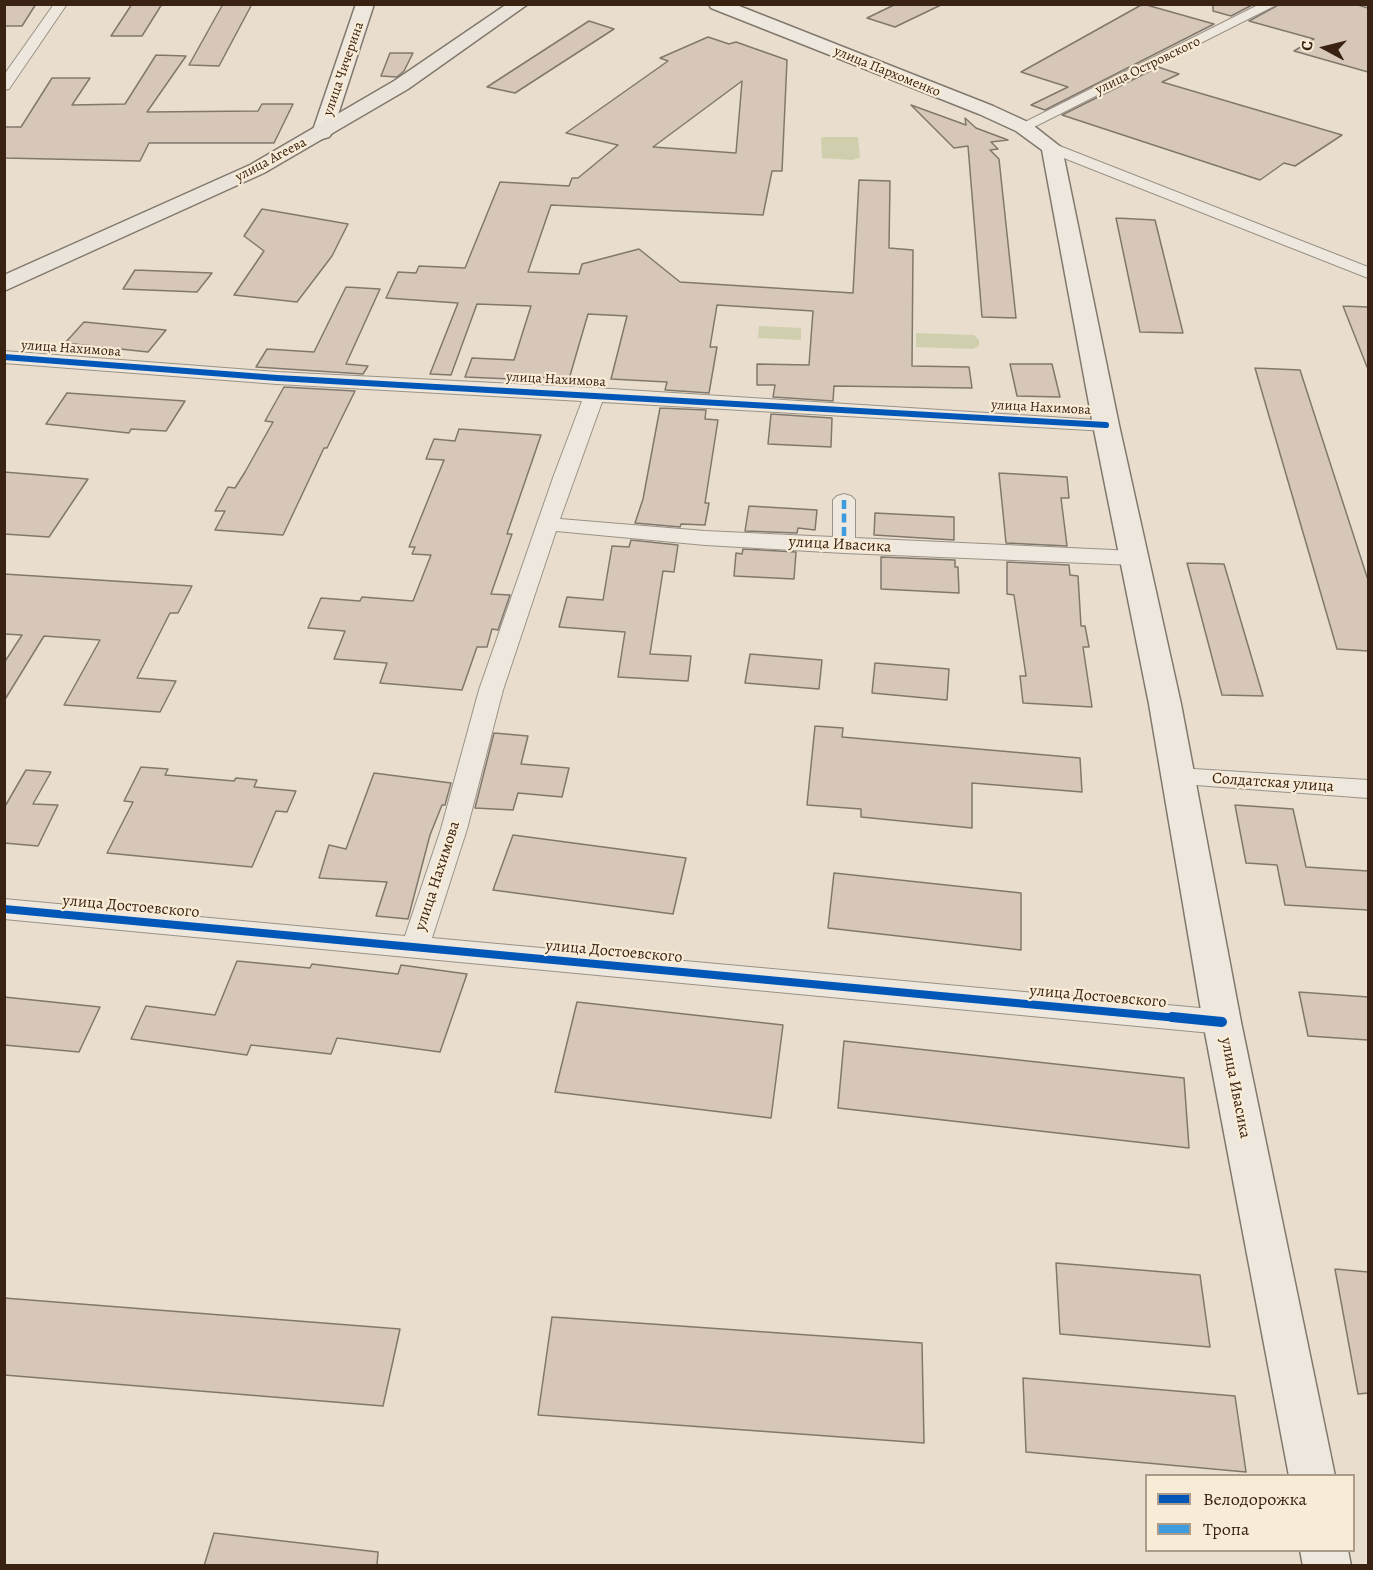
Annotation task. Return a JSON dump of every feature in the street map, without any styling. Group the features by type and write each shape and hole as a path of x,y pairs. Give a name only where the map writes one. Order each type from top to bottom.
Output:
{"highway":[{"name":"улица Агеева","path":"4,284 257,169 401,85 516,6"}],"main road":[{"name":"улица Чичерина","path":"322,133 365,4"},
{"name":"улица Пархоменко","path":"717,4 986,110 1023,127 1052,148"},
{"name":"улица Ивасика","path":"1052,148 1178,777 1222,1022 1312,1474"}],"street":[{"path":"4,86 61,4"},
{"name":"улица Островского","path":"1023,127 1272,4"},
{"path":"1052,148 1368,273"},
{"name":"улица Нахимова","path":"4,357 277,378 594,394 822,411 1106,425"},
{"name":"улица Нахимова","path":"415,946 454,829 491,690 594,394"},
{"path":"844,501 844,546"},
{"name":"улица Ивасика","path":"547,524 705,538 1134,558"},
{"name":"Солдатская улица","path":"1178,777 1368,789"},
{"name":"улица Достоевского","path":"4,909 1222,1022"}],"green space":[{"path":"858,137 860,158 852,160 822,158 821,138"},
{"path":"759,326 801,328 801,340 758,338"},
{"path":"916,333 974,335 979,340 979,346 973,349 916,347"}],"building":[{"path":"4,4 36,4 22,26 4,26"},
{"path":"132,4 162,4 142,36 111,36"},
{"path":"223,4 252,4 219,66 189,65"},
{"path":"896,4 943,4 895,27 867,18"},
{"path":"1143,4 1214,24 1045,110 1031,105 1068,87 1021,72"},
{"path":"1213,4 1254,4 1231,16 1213,11"},
{"path":"1280,4 1354,4 1368,8 1368,72 1294,51 1314,39 1249,21"},
{"path":"589,21 614,29 515,93 487,87"},
{"path":"708,37 729,44 736,42 787,60 782,171 772,171 763,215 551,205 528,272 579,274 582,264 639,249 680,282 853,293 859,180 890,181 889,248 913,250 912,366 969,367 972,388 834,386 833,401 773,397 775,385 757,385 757,364 809,365 813,311 717,305 710,347 717,347 709,393 665,390 667,382 611,379 627,316 588,314 569,379 465,377 472,358 514,360 531,306 477,304 451,375 430,374 458,303 386,298 398,272 416,273 419,266 465,268 500,182 569,186 572,178 578,178 618,145 566,133 668,61 660,58","holes":["742,81 736,153 653,147"]},
{"path":"390,53 413,53 404,71 397,77 381,76"},
{"path":"156,55 186,56 147,112 258,111 262,104 293,104 274,143 149,143 140,161 4,158 4,127 21,127 52,78 90,78 72,105 125,104"},
{"path":"1158,67 1179,74 1162,82 1342,135 1295,166 1284,163 1260,180 1062,115"},
{"path":"911,105 966,125 965,118 976,128 1008,140 991,142 998,149 990,150 999,159 1016,318 982,317 968,146 954,148"},
{"path":"262,209 348,224 332,256 297,302 234,295 264,251 244,236"},
{"path":"1116,218 1155,220 1183,333 1140,332"},
{"path":"135,270 212,273 197,292 123,289"},
{"path":"346,287 380,289 346,364 368,366 363,374 256,367 267,349 314,352"},
{"path":"1343,306 1368,307 1368,367 1367,367"},
{"path":"84,322 166,330 148,352 65,343"},
{"path":"1010,364 1052,364 1060,397 1017,396"},
{"path":"1255,368 1300,370 1368,580 1368,651 1337,649"},
{"path":"284,387 355,391 327,448 324,448 283,535 215,530 225,511 215,511 228,487 235,488 273,422 265,421"},
{"path":"67,393 185,401 166,431 131,429 129,433 46,424"},
{"path":"660,408 706,410 705,419 718,420 705,503 709,503 705,525 681,524 680,527 635,523 643,499"},
{"path":"771,414 832,418 831,447 768,444"},
{"path":"459,429 541,435 507,534 512,534 491,594 510,595 498,630 492,629 487,647 477,647 462,690 380,683 387,663 334,659 345,631 308,628 321,598 360,601 362,597 413,601 431,555 412,554 415,547 409,547 444,460 426,459 434,439 455,441"},
{"path":"4,472 88,479 49,537 4,534"},
{"path":"999,473 1067,477 1069,498 1061,498 1067,546 1006,543"},
{"path":"749,506 817,510 815,530 798,528 797,533 745,531"},
{"path":"875,513 954,517 954,540 874,535"},
{"path":"631,540 678,545 674,572 663,571 650,654 691,656 688,681 618,677 625,632 559,627 567,597 603,600 612,546 629,547"},
{"path":"743,549 796,552 794,579 734,576 736,553 742,554"},
{"path":"881,557 955,560 955,567 958,567 959,593 881,589"},
{"path":"1007,562 1069,565 1070,575 1078,576 1081,626 1085,626 1089,647 1083,647 1092,707 1023,703 1020,676 1026,676 1014,595 1007,594"},
{"path":"1187,563 1224,564 1263,696 1222,695"},
{"path":"4,574 192,586 178,613 170,613 137,678 176,681 160,712 64,705 100,640 44,636 4,701 4,663 22,635 4,634"},
{"path":"750,654 822,660 819,689 745,683"},
{"path":"875,663 949,669 947,700 872,693"},
{"path":"815,726 843,728 842,737 1080,758 1082,792 972,783 972,828 861,817 861,809 807,805"},
{"path":"494,733 528,736 521,764 569,768 562,797 518,793 513,810 475,808"},
{"path":"141,767 168,769 165,775 234,781 236,778 257,780 254,787 296,791 287,812 276,811 252,867 107,853 133,802 124,801"},
{"path":"26,770 51,772 33,804 58,805 38,846 4,843 4,808"},
{"path":"374,773 451,783 445,805 442,805 430,835 408,919 376,916 387,882 319,878 329,845 346,849"},
{"path":"1235,805 1293,809 1306,867 1368,871 1368,910 1285,905 1277,865 1246,863"},
{"path":"513,835 686,858 673,914 493,890"},
{"path":"834,873 1021,893 1021,950 828,928"},
{"path":"237,961 310,968 312,964 398,974 401,965 467,974 440,1052 337,1038 331,1054 251,1045 247,1055 131,1039 146,1006 215,1015"},
{"path":"1299,992 1368,997 1368,1040 1308,1036"},
{"path":"4,997 100,1007 79,1052 4,1045"},
{"path":"577,1002 783,1025 771,1118 555,1092"},
{"path":"844,1041 1184,1078 1189,1148 838,1108"},
{"path":"1056,1263 1200,1275 1210,1347 1060,1334"},
{"path":"1335,1269 1368,1272 1368,1393 1358,1394"},
{"path":"4,1298 400,1329 383,1406 4,1375"},
{"path":"552,1317 922,1343 924,1443 538,1415"},
{"path":"1023,1378 1235,1396 1246,1472 1026,1452"},
{"path":"214,1533 378,1552 377,1566 204,1566"}],"marked path":[{"path":"844,500 844,546"}],"cycle path":[{"path":"4,357 277,378 1106,425"},
{"path":"4,909 1222,1022"}]}
